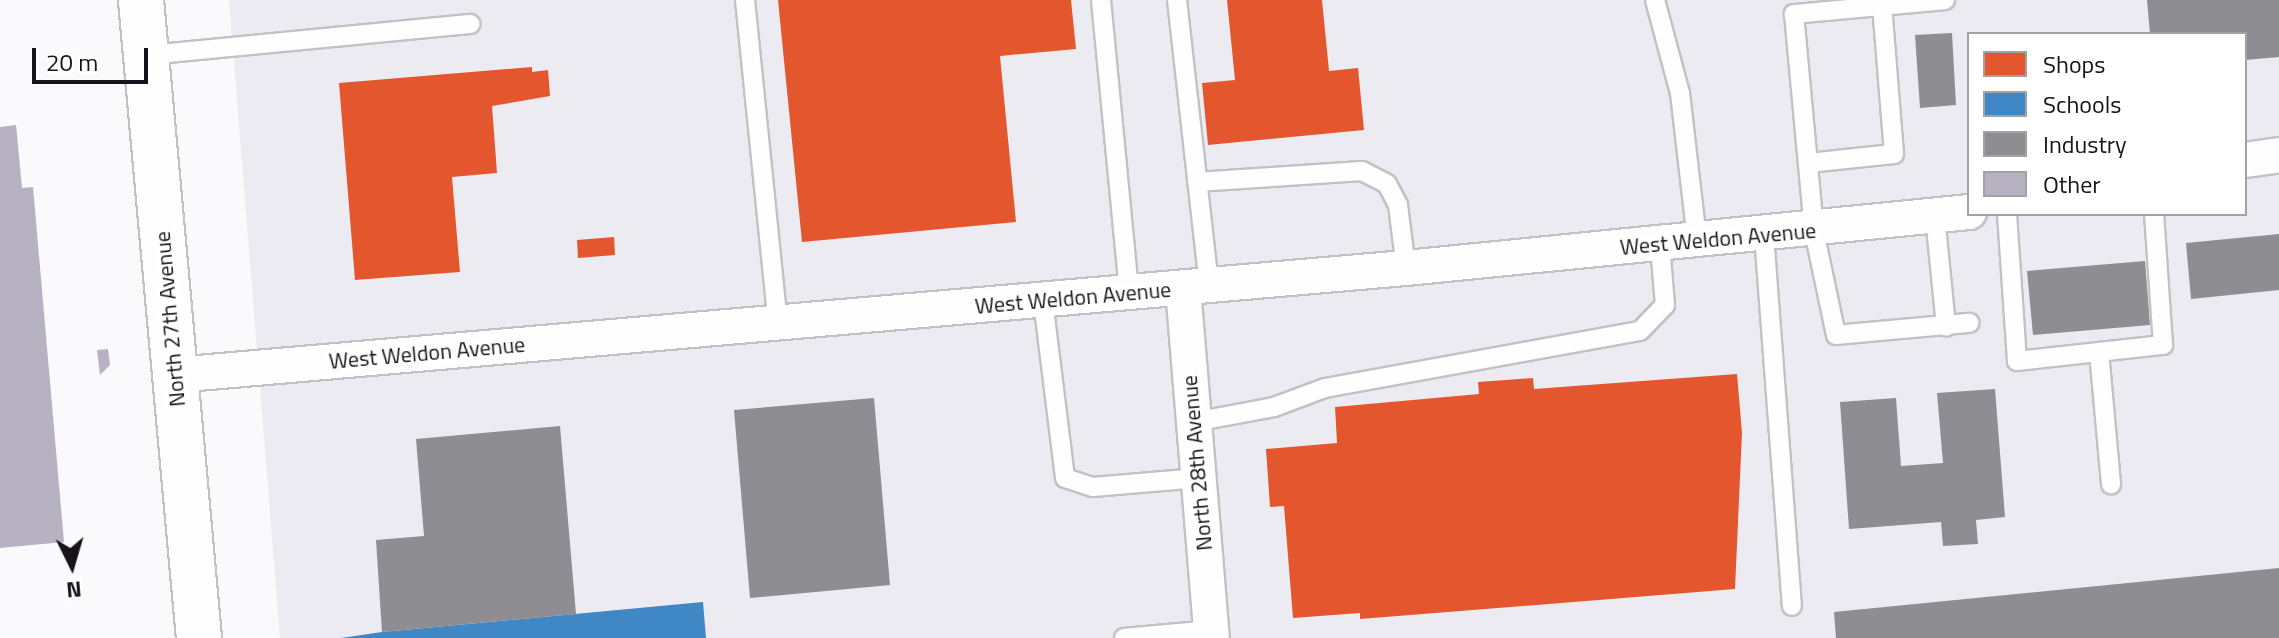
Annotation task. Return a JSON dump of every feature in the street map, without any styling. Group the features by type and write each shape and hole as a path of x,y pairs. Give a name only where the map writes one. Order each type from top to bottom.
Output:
{"main road":[{"name":"North 27th Avenue","path":"141,0 199,638"}],"street":[{"path":"2247,160 2279,155"},
{"name":"West Weldon Avenue","path":"175,375 1660,245 1814,231 1967,212"},
{"name":"North 28th Avenue","path":"1196,287 1194,422 1212,634"}],"lane":[{"path":"745,0 778,323"},
{"path":"1101,0 1129,293"},
{"path":"1177,0 1197,182 1196,287"},
{"path":"1655,0 1680,93 1697,241"},
{"path":"1945,0 1794,14 1814,231 1836,335 1969,323"},
{"path":"1808,163 1894,154 1882,6"},
{"path":"148,55 471,24"},
{"path":"1197,182 1362,171 1387,184 1398,205 1406,268"},
{"path":"1935,216 1946,326"},
{"path":"2007,216 2017,361 2163,345 2154,216"},
{"path":"1764,235 1792,606"},
{"path":"1194,422 1274,407 1325,388 1640,331 1665,305 1660,245"},
{"path":"1043,301 1065,478 1093,487 1199,478"},
{"path":"2099,352 2111,484"},
{"path":"1124,638 1212,634"}],"shaded area":[{"path":"229,0 2279,0 2279,638 280,638"}],"building: Shops":[{"path":"778,0 1071,0 1076,49 1000,56 1016,222 802,242"},
{"path":"1227,0 1322,0 1329,71 1358,68 1364,130 1208,145 1202,83 1235,80"},
{"path":"532,67 532,72 548,70 550,96 492,106 497,173 452,177 460,272 355,280 339,83"},
{"path":"614,237 615,255 578,258 577,240"},
{"path":"1737,374 1742,433 1735,589 1360,619 1360,613 1293,618 1284,506 1270,507 1266,449 1337,443 1335,407 1479,394 1478,382 1533,378 1534,389"}],"building: Schools":[{"path":"703,602 706,638 341,638 382,632"}],"building: Industry":[{"path":"2147,0 2279,0 2279,57 2247,60 2247,32 2150,32"},
{"path":"1952,33 1956,105 1920,108 1915,35"},
{"path":"2279,234 2279,290 2191,299 2186,243"},
{"path":"2145,261 2150,325 2033,335 2027,271"},
{"path":"1995,389 2005,517 1976,520 1978,544 1943,546 1941,522 1849,529 1840,402 1896,398 1901,466 1943,463 1937,393"},
{"path":"874,398 890,585 750,598 734,410"},
{"path":"560,426 576,614 382,632 376,540 424,536 416,439"},
{"path":"2279,568 2279,638 1836,638 1834,612"}],"building: Other":[{"path":"16,125 22,188 33,187 64,542 0,548 0,127"},
{"path":"108,349 110,365 100,375 97,350"}]}
